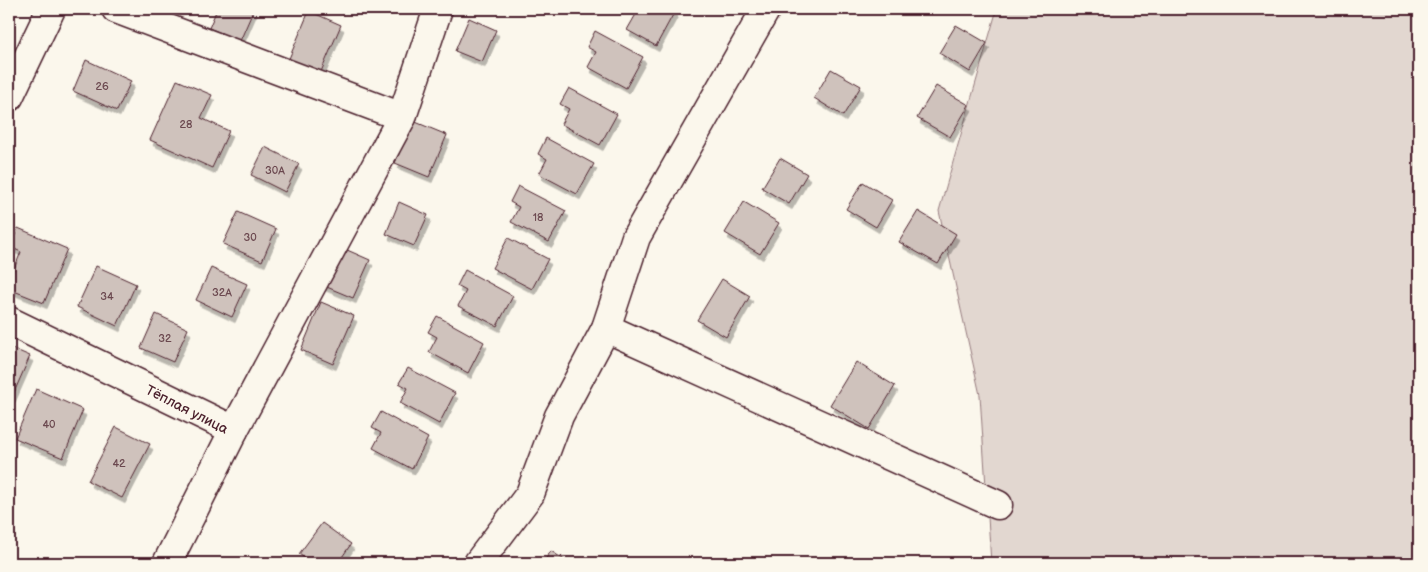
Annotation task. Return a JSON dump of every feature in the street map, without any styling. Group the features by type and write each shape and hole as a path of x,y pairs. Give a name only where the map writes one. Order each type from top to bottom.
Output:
{"street":[{"path":"9,97 51,9"},
{"path":"116,9 402,117"},
{"path":"234,430 402,117 438,9"},
{"path":"478,563 530,494 559,416 606,328 636,237 766,9"},
{"name":"Тёплая улица","path":"9,321 234,430 167,563"},
{"path":"606,328 998,505"}],"shaded area":[{"path":"997,9 1419,9 1419,563 991,563 980,395 939,211"}],"building":[{"path":"217,9 254,9 240,41 209,28"},
{"path":"639,9 672,9 675,11 656,46 627,30"},
{"path":"309,11 341,25 320,74 288,61"},
{"path":"469,18 496,30 482,62 455,51"},
{"path":"956,25 987,43 970,72 939,53"},
{"path":"595,31 643,57 626,88 588,67 596,52 587,47"},
{"path":"86,60 131,81 117,111 73,91"},
{"path":"831,69 861,86 843,116 814,98"},
{"path":"177,80 212,95 201,118 229,131 212,168 150,140"},
{"path":"936,86 969,105 950,137 917,118"},
{"path":"569,88 617,114 600,145 561,124 569,109 560,104"},
{"path":"413,121 447,135 429,177 395,163"},
{"path":"546,138 594,164 577,194 539,174 547,159 538,154"},
{"path":"265,147 299,164 285,192 251,175"},
{"path":"780,158 807,174 789,204 762,188"},
{"path":"863,182 892,200 876,227 846,209"},
{"path":"518,186 566,211 549,242 511,222 519,207 510,202"},
{"path":"399,202 428,215 414,246 386,234"},
{"path":"744,202 779,223 760,254 725,233"},
{"path":"918,211 956,234 938,264 899,242"},
{"path":"238,212 276,229 262,261 223,244"},
{"path":"18,228 67,249 44,303 9,289 9,281 21,252 10,247"},
{"path":"508,238 548,259 532,289 492,268"},
{"path":"338,246 370,260 353,298 322,285"},
{"path":"96,266 136,284 117,326 77,307"},
{"path":"211,268 247,284 232,317 196,300"},
{"path":"465,270 513,296 497,326 458,306 466,291 457,286"},
{"path":"722,279 750,296 726,337 697,320"},
{"path":"321,302 354,316 333,364 301,350"},
{"path":"156,314 188,329 173,362 141,348"},
{"path":"437,316 484,342 468,373 429,352 437,337 428,332"},
{"path":"9,347 30,356 12,397 9,395"},
{"path":"856,362 895,386 869,429 830,405"},
{"path":"408,368 455,393 439,424 400,403 408,388 399,383"},
{"path":"36,389 83,410 63,458 15,438"},
{"path":"381,412 428,438 412,469 373,448 381,433 372,428"},
{"path":"116,427 150,444 122,498 88,481"},
{"path":"322,523 351,544 338,563 311,563 299,554"},
{"path":"551,551 569,563 543,563"}]}
